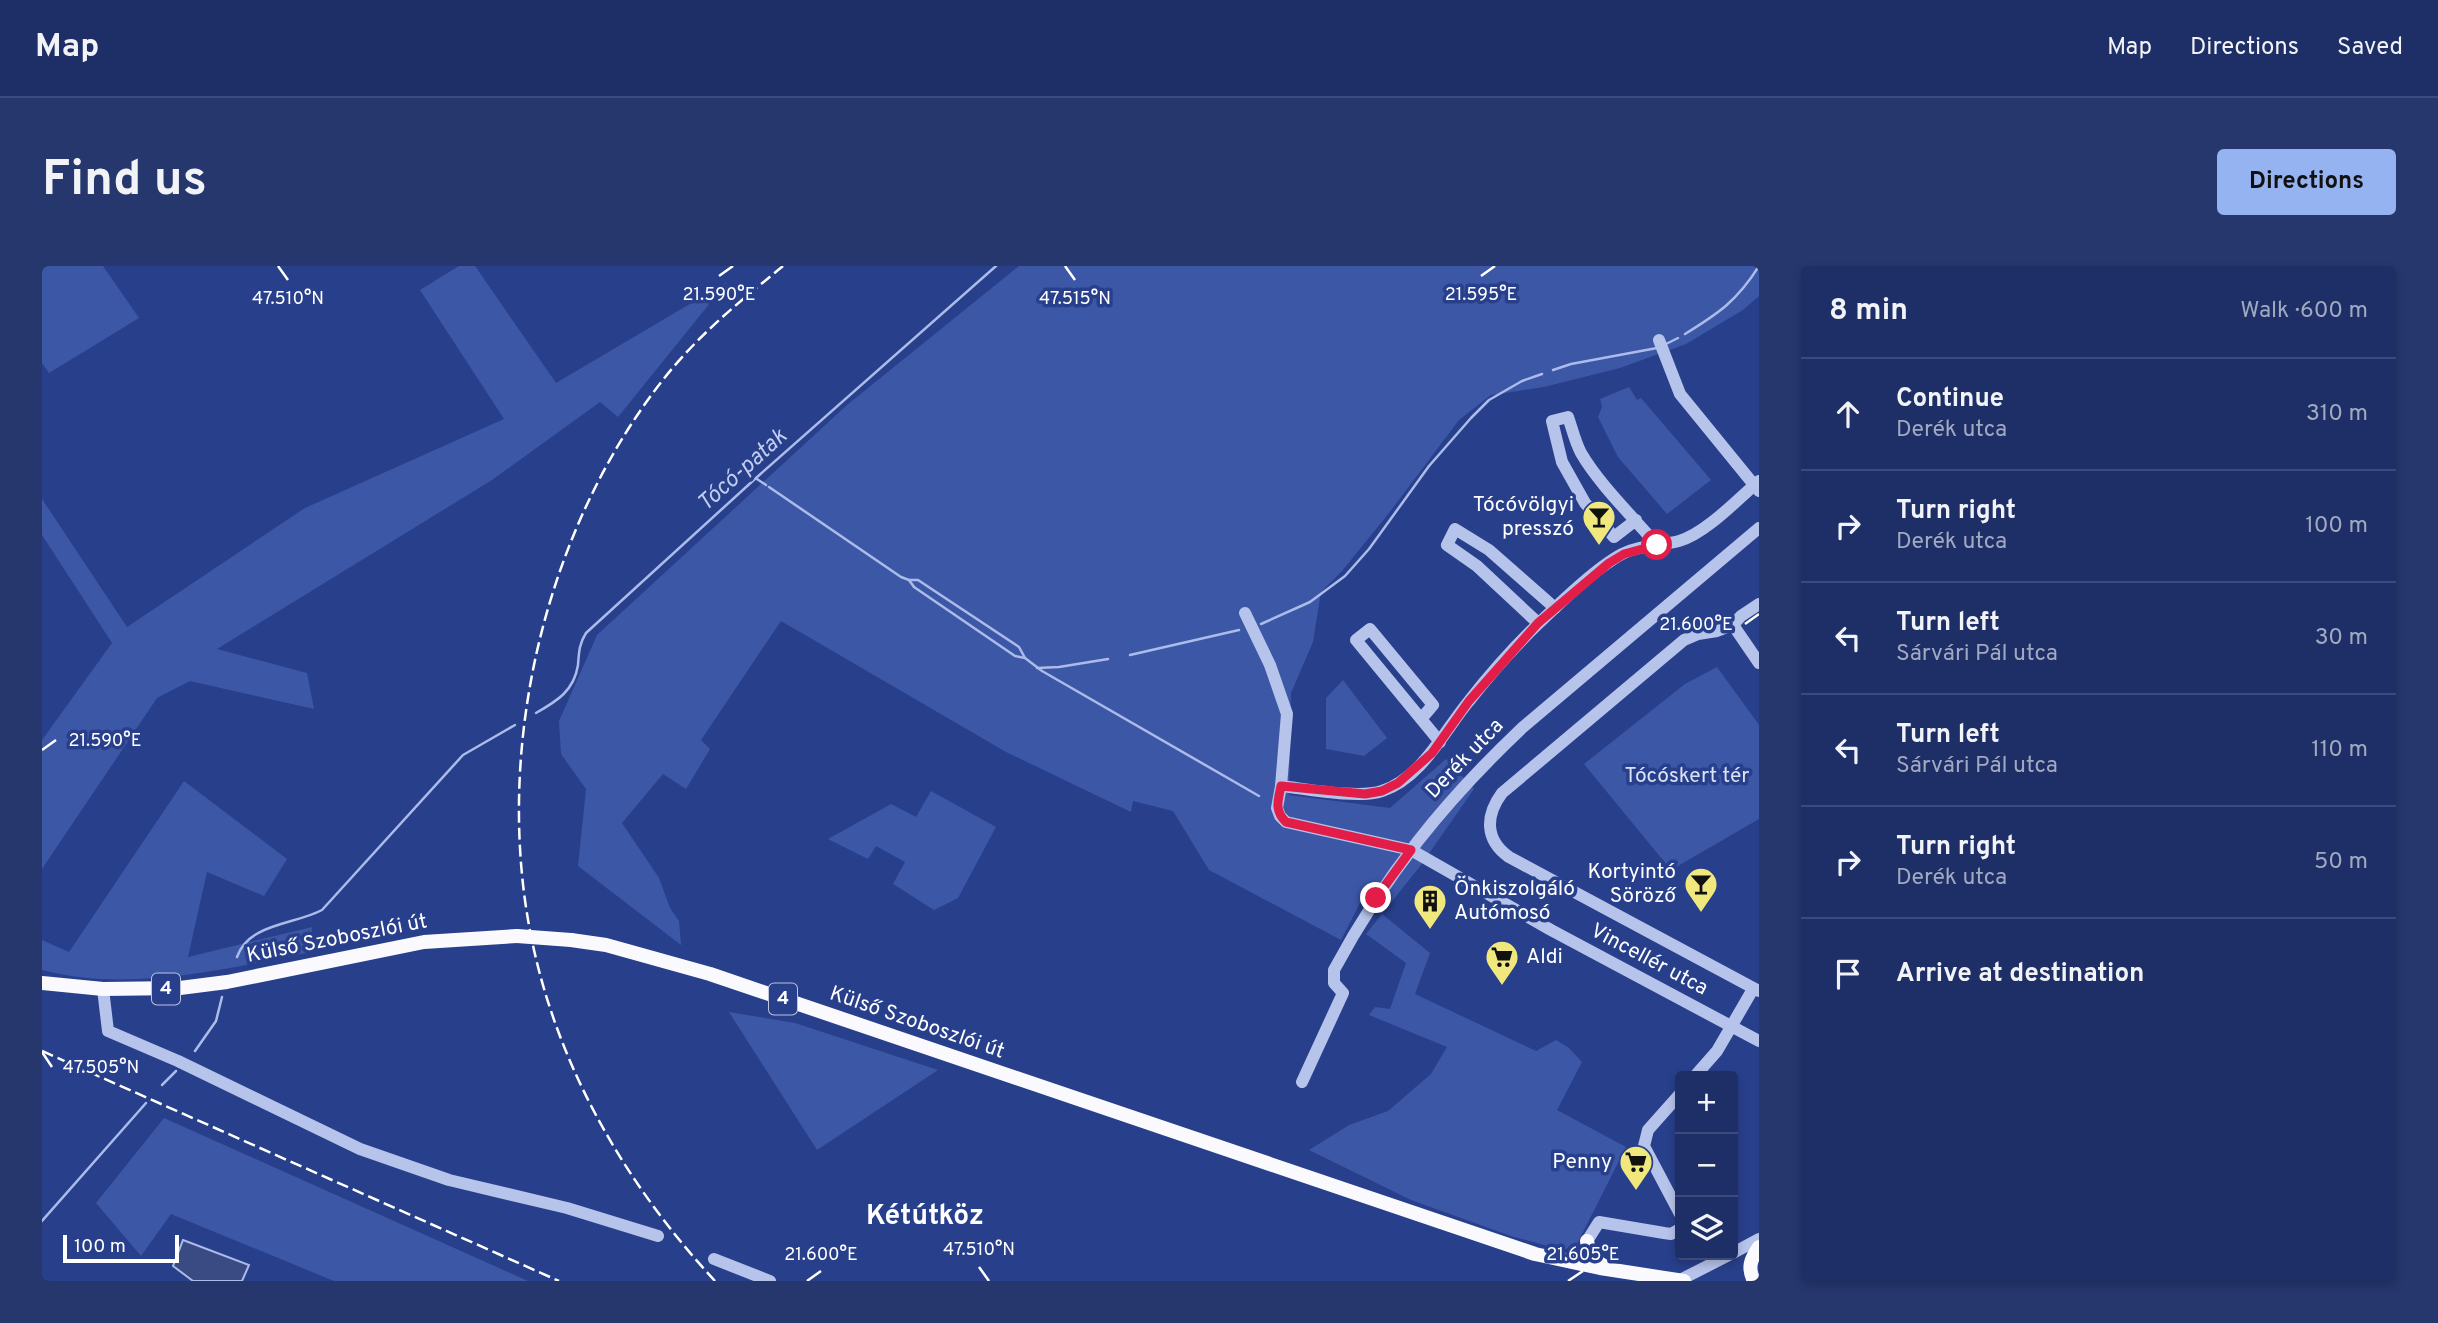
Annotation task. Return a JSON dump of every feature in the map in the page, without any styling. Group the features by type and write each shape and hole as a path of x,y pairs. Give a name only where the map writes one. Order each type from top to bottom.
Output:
{"main road":[{"name":"Külső Szoboszlói út","path":"42,983 146,990 197,986 424,942 517,936 606,946 710,974 1487,1238 1550,1258 1600,1269 1613,1276"},
{"path":"1550,1258 1574,1253 1587,1241 1596,1261 1613,1276 1680,1281"},
{"path":"1754,1281 1750,1261 1759,1247"}],"street":[{"path":"1659,340 1679,394 1757,486"},
{"path":"1636,520 1614,537 1585,503 1562,462 1552,421 1568,417 1580,452 1657,545"},
{"name":"Derék utca","path":"1281,786 1365,794 1382,791 1398,783 1432,753 1469,701 1538,623 1609,563 1624,554 1681,541 1705,527 1757,486"},
{"name":"Derék utca","path":"1302,1083 1342,993 1334,984 1334,970 1376,898 1431,823 1522,728 1759,528"},
{"path":"1538,623 1477,566 1447,545 1455,529 1489,550 1555,608"},
{"path":"1759,604 1733,625 1759,663"},
{"name":"Vincellér utca","path":"1245,613 1270,665 1287,714 1277,807 1286,822 1411,850 1551,930 1759,1041"},
{"name":"Vincellér utca","path":"1733,625 1684,640 1502,793 1492,810 1489,827 1494,844 1509,857 1756,990"},
{"name":"Derék utca","path":"1421,719 1433,705 1370,629 1356,640 1421,719 1440,742"},
{"path":"103,989 108,1031 178,1061 360,1149 449,1181 567,1208 658,1237"},
{"path":"1699,1071 1717,1051 1756,990"},
{"path":"1675,1100 1648,1130 1644,1146 1675,1204"},
{"path":"1587,1241 1599,1222 1671,1234 1675,1231"},
{"path":"1738,1250 1759,1239"},
{"path":"714,1259 770,1281"},
{"path":"1680,1281 1720,1260"}],"green space":[{"path":"42,266 103,266 139,318 49,373 42,363"},
{"path":"459,266 475,266 556,383 727,282 618,417 600,402 492,480 217,649 307,673 314,709 190,681 157,698 42,869 42,740 112,643 42,535 42,499 127,627 305,508 504,419 420,290"},
{"path":"1019,266 1759,266 1759,296 1743,310 1686,344 1620,368 1544,387 1491,395 1459,420 1389,513 1342,571 1321,592 1313,642 1291,693 1289,795 1390,808 1446,759 1474,789 1421,865 1382,914 1360,903 1341,940 1209,870 1173,811 1133,801 1131,812 1006,752 781,621 701,740 710,749 686,789 663,774 622,823 659,878 670,908 679,921 681,945 578,866 586,789 561,754 559,721 597,635 847,405"},
{"path":"1629,387 1637,400 1641,398 1711,480 1667,514 1618,457 1598,417 1602,407 1600,399"},
{"name":"Tócóskert tér","path":"1717,667 1759,725 1759,819 1671,870 1584,764 1685,684"},
{"path":"1343,680 1387,738 1364,756 1326,749 1326,698"},
{"path":"184,781 287,859 264,896 207,872 188,957 312,927 311,952 211,971 143,979 75,977 42,970 42,940 69,952"},
{"path":"931,791 996,827 958,898 934,910 893,884 905,862 876,846 868,859 828,839 891,804 916,817"},
{"path":"1382,914 1430,953 1415,994 1536,1051 1556,1040 1569,1048 1582,1062 1557,1110 1626,1147 1576,1246 1562,1250 1511,1236 1411,1200 1309,1150 1349,1125 1388,1111 1431,1074 1447,1047 1369,1015 1375,1007 1390,1009 1406,963 1366,934"},
{"path":"729,1012 795,1023 938,1070 817,1150"},
{"path":"164,1118 528,1281 334,1281 171,1214 141,1256 96,1203"}],"shaded area":[{"path":"183,1240 249,1265 242,1281 193,1281 173,1266"}],"waterway":[{"name":"Tócó-patak","path":"536,713 557,699 573,682 586,633 756,478 996,266"},
{"path":"1685,334 1727,305 1759,266"},
{"path":"1666,344 1678,338"},
{"path":"1553,370 1571,364 1657,348"},
{"path":"1261,624 1310,602 1345,576 1369,549 1429,466 1471,418 1489,400 1522,381 1542,374"},
{"path":"757,479 766,485"},
{"path":"769,487 909,580 914,587 1015,656 1025,658 1042,671 1259,796"},
{"path":"909,580 918,580 1019,647 1025,658"},
{"path":"1130,655 1239,630"},
{"path":"1037,668 1108,659"},
{"name":"Tócó-patak","path":"237,957 251,937 274,926 322,910 463,755 515,725"},
{"name":"Tócó-patak","path":"195,1051 216,1021 222,997"},
{"name":"Tócó-patak","path":"162,1085 176,1071"},
{"name":"Tócó-patak","path":"42,1221 146,1103"}],"railway":[{"path":"715,1281 654,1208 603,1128 581,1085 546,996 534,950 522,877 519,802 524,727 537,652 557,578 585,508 620,442 662,381 690,348 783,266"},
{"path":"42,1051 559,1281"}],"place":[{"name":"Tócóvölgyi presszó","path":"1599,547"},
{"name":"Kortyintó Söröző","path":"1701,914"},
{"name":"Önkiszolgáló Autómosó","path":"1430,931"},
{"name":"Aldi","path":"1502,987"},
{"name":"Penny","path":"1636,1192"}],"district":[{"name":"Kétútköz","path":"925,1217"}],"route":[{"path":"1376,898 1411,850 1286,822 1277,807 1281,786 1365,794 1382,791 1398,783 1432,753 1469,701 1538,623 1609,563 1640,548 1657,545"}]}
